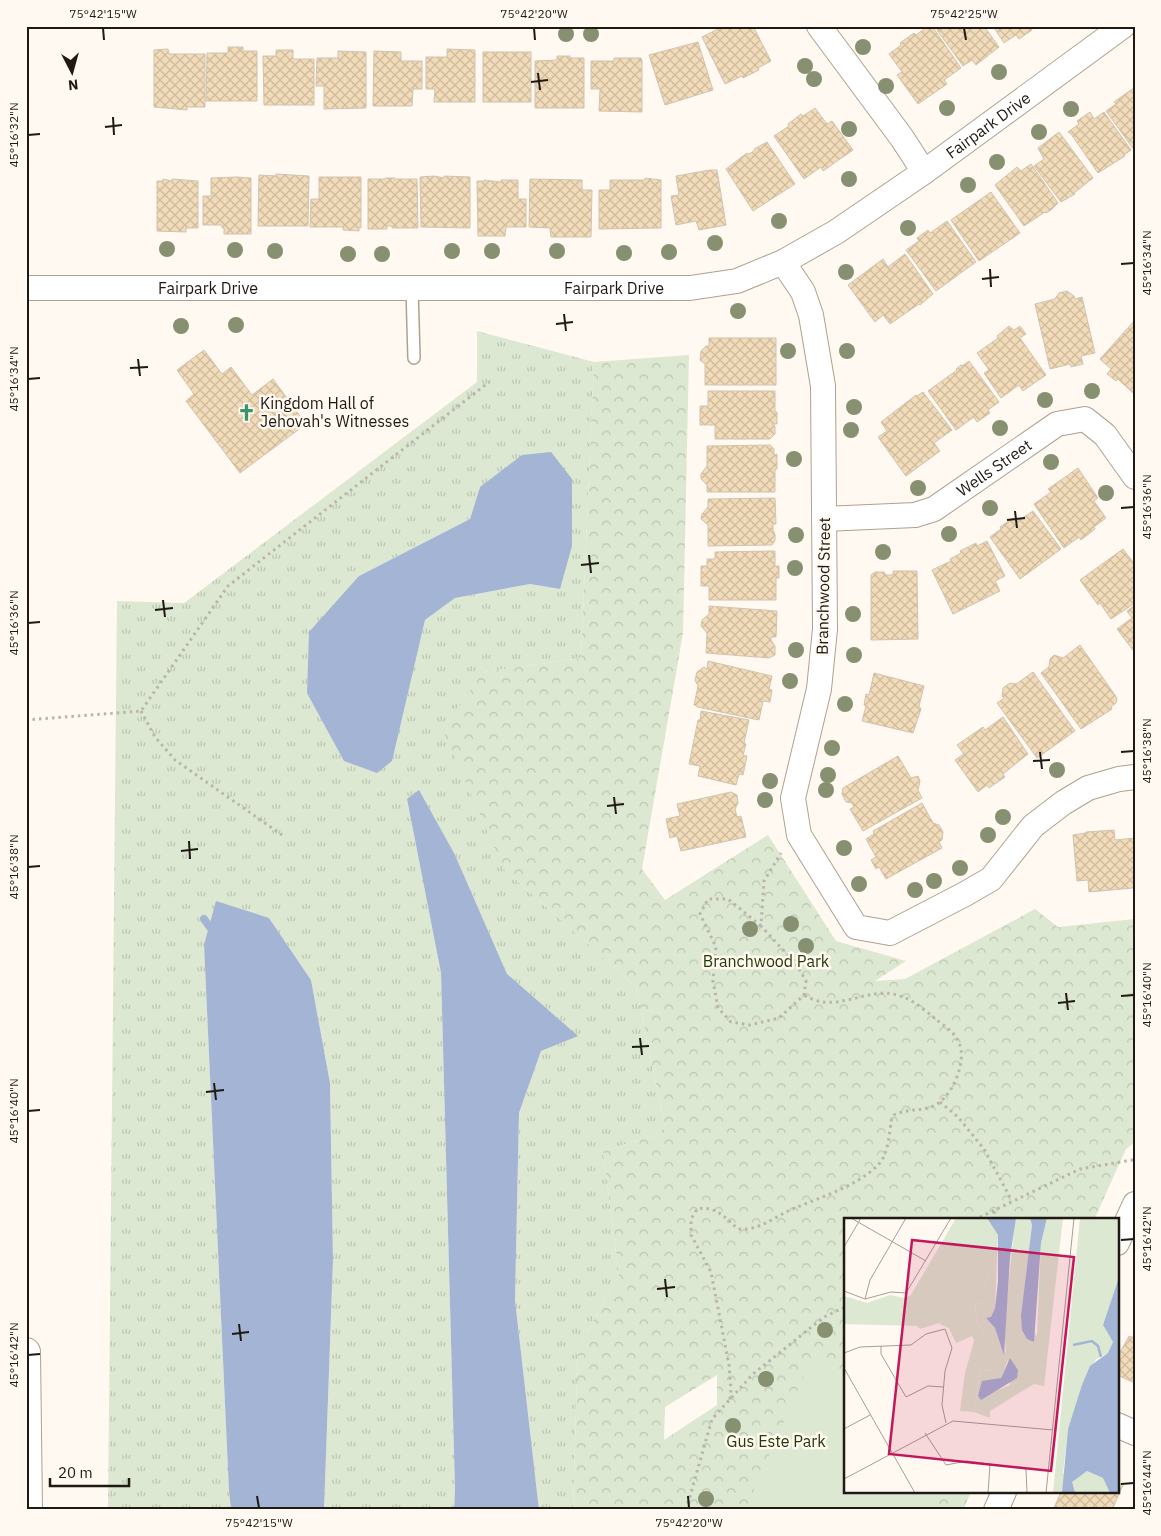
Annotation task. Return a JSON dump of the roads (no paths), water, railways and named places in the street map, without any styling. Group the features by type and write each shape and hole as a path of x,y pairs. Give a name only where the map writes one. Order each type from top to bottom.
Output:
{"main road":[{"path":"26,1352 28,1510"}],"street":[{"path":"819,26 902,138 924,172"},
{"name":"Fairpark Drive","path":"26,288 690,288 737,281 783,262 836,232 924,172 1123,26"},
{"name":"Branchwood Street","path":"783,262 803,292 811,315 823,386 825,629 818,689 793,798 799,835 856,927 890,933 991,878 1032,826 1063,803 1088,788 1119,779 1135,777"},
{"name":"Wells Street","path":"824,519 915,515 934,510 1057,424 1085,419 1105,435 1135,477"},
{"path":"1118,1241 1135,1204"},
{"path":"1118,1425 1135,1433"},
{"path":"996,1510 1003,1494"}],"lane":[{"path":"412,288 414,358"}],"water":[{"path":"551,452 572,479 572,546 560,589 530,584 455,598 425,620 392,761 377,773 344,761 307,693 309,632 359,576 470,519 480,487 522,455"},
{"path":"419,790 455,855 507,974 578,1036 541,1051 519,1113 515,1300 539,1510 454,1510 455,1489 441,973 407,799"},
{"path":"216,901 269,918 311,980 330,1083 333,1260 324,1510 231,1510 204,945"}],"waterway":[{"path":"204,919 215,934"}],"place":[{"name":"Kingdom Hall of Jehovah's Witnesses","path":"246,412"}],"park label":[{"name":"Branchwood Park","path":"766,961"},
{"name":"Gus Este Park","path":"776,1441"}]}
